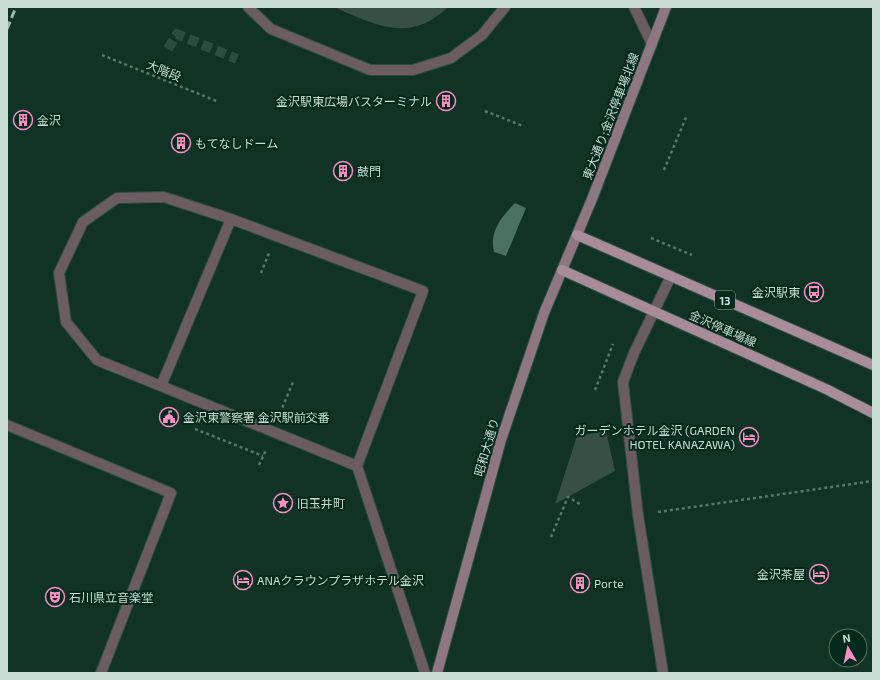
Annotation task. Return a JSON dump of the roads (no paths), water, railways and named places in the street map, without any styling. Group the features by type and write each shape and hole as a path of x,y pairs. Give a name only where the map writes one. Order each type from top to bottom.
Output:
{"main road":[{"name":"東大通り;金沢停車場北線","path":"577,235 666,7"},
{"name":"昭和大通り","path":"437,673 500,440 544,313 577,235"},
{"name":"13","path":"577,235 873,365"},
{"name":"金沢停車場線","path":"562,270 826,389 873,413"}],"street":[{"path":"248,7 271,29 370,70 413,70 451,58 482,35 505,7"},
{"path":"634,7 652,44"},
{"path":"357,466 97,360 66,322 58,273 83,222 117,198 164,197 231,219 423,291 357,466 425,673"},
{"path":"161,386 231,219"},
{"path":"663,673 638,515 623,382 634,353 671,276"},
{"path":"7,425 171,493 101,673"}],"tunnel":[{"path":"168,49 177,34 237,59"}],"railway":[{"path":"7,29 16,7"}],"place":[{"name":"金沢駅東広場バスターミナル","path":"446,101"},
{"name":"金沢","path":"23,120"},
{"name":"もてなしドーム","path":"181,143"},
{"name":"鼓門","path":"343,171"},
{"name":"金沢駅東","path":"814,292"},
{"name":"金沢東警察署 金沢駅前交番","path":"169,417"},
{"name":"ガーデンホテル金沢 (GARDEN HOTEL KANAZAWA)","path":"749,437"},
{"name":"旧玉井町","path":"283,503"},
{"name":"金沢茶屋","path":"819,574"},
{"name":"ANAクラウンプラザホテル金沢","path":"243,580"},
{"name":"Porte","path":"580,583"},
{"name":"石川県立音楽堂","path":"55,597"}]}
